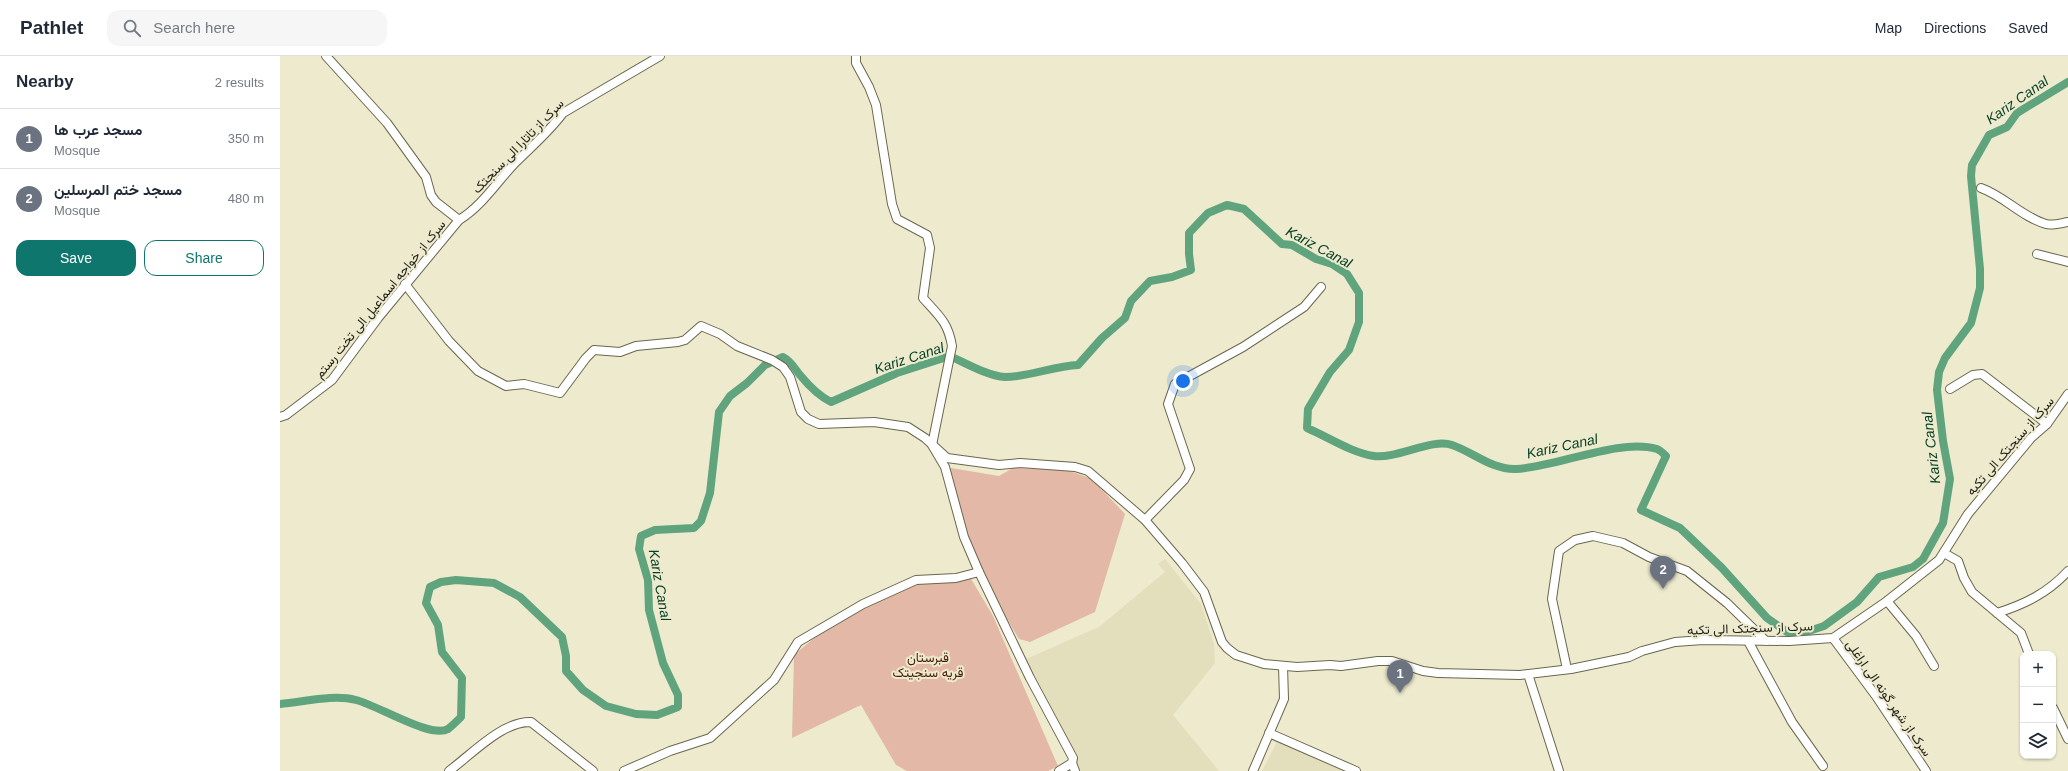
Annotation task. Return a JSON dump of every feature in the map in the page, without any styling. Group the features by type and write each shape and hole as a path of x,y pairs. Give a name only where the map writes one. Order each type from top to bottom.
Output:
{"street":[{"name":"سرک از خواجه اسماعیل الی تخت رستم","path":"280,417 292,412 332,380 406,284 452,231 459,220 436,202 431,194 426,177 387,123 326,56"},
{"name":"سرک از تاتارا الی سنجتک","path":"459,220 471,213 514,164 552,127 563,113 660,56"},
{"path":"856,56 856,63 869,87 876,105 892,204 897,219 927,235 930,248 923,298 944,322 949,331 952,346 932,433 932,445 945,467 964,536 979,572 1030,678 1072,758 1074,767 1059,771"},
{"path":"1981,188 1993,192 2026,214 2047,224 2068,222"},
{"path":"2037,254 2068,262"},
{"name":"سرک از سنجتک الی تکیه","path":"406,284 449,341 478,371 506,386 524,384 560,393 586,358 594,350 620,352 636,346 678,342 685,340 701,326 720,334 737,346 772,360 783,367 790,377 801,412 808,419 819,424 874,422 908,427 947,458 999,465 1020,463 1075,467 1088,471 1145,520 1204,592 1222,642 1227,648 1236,655 1264,664 1298,667 1330,664 1341,666 1378,661 1392,661 1423,671 1438,673 1484,675 1528,674 1567,669 1629,657 1642,651 1675,642 1703,640 1788,642 1833,638 1887,601 1940,560 1968,514 2031,438 2047,424 2068,394"},
{"path":"1145,520 1184,480 1190,469 1168,404 1175,384 1242,347 1304,307 1321,287"},
{"path":"1950,389 1973,374 1982,374 2047,424"},
{"path":"1567,669 1552,598 1559,551 1575,540 1593,536 1623,543 1649,556 1687,571 1727,603 1766,641"},
{"path":"1944,553 1958,561 1964,578 1972,592 2021,633 2028,651"},
{"path":"1997,613 2022,605 2057,583 2068,571"},
{"path":"624,771 670,751 710,738 774,680 798,642 857,607 916,580 956,578 979,572"},
{"path":"1887,601 1916,636 1934,666"},
{"name":"سرک از شهر گونه الی اراغلی","path":"1833,638 1876,696 1926,771"},
{"path":"1748,641 1792,722 1823,766"},
{"path":"1253,771 1284,699 1283,666"},
{"path":"1528,674 1559,771"},
{"path":"2056,714 2068,739"},
{"path":"449,771 477,748 521,722 531,722 593,771"},
{"path":"1270,733 1350,770"}],"shaded area":[{"path":"1165,559 1201,604 1214,644 1215,663 1173,715 1219,771 1080,771 1026,659 1099,627 1165,572 1158,564"},
{"path":"1278,740 1341,769 1341,771 1262,771"}],"green space":[{"path":"945,467 999,476 1013,468 1067,470 1092,479 1125,514 1095,612 1030,642 1019,639 964,548 947,488"},
{"name":"قبرستان قریه سنجیتک","path":"970,577 993,616 1058,766 1048,771 907,771 896,765 861,705 792,738 794,655 820,633 907,585"}],"waterway":[{"name":"Kariz Canal","path":"280,704 328,698 347,698 365,703 417,726 440,731 448,729 461,717 462,678 442,652 438,625 426,603 430,587 441,582 456,580 494,583 520,597 562,637 566,656 566,671 583,690 606,706 636,714 657,715 678,707 678,695 663,663 649,610 648,580 639,549 641,536 655,530 694,528 701,521 710,493 719,412 730,396 747,383 765,365 783,357 791,363 803,379 814,390 831,402 897,373 950,356 984,372 1005,377 1014,377 1060,367 1078,365 1102,338 1125,318 1131,301 1150,281 1172,277 1191,270 1189,233 1208,213 1227,205 1244,209 1282,244 1292,245 1316,259 1332,264 1347,274 1359,293 1359,322 1349,350 1330,372 1308,409 1307,428 1357,452 1374,456 1393,455 1425,446 1444,444 1460,448 1491,464 1507,469 1533,467 1624,447 1657,449 1666,456 1641,510 1680,528 1722,568 1767,618 1787,632 1806,632 1824,626 1857,602 1879,577 1913,567 1923,559 1943,523 1950,479 1943,441 1937,390 1939,372 1945,358 1971,323 1980,288 1980,269 1971,176 1972,165 1989,135 2007,127 2017,113 2068,82"}],"place":[{"name":"مسجد ختم المرسلین","path":"1663,589"},
{"name":"مسجد عرب ها","path":"1400,693"}]}
